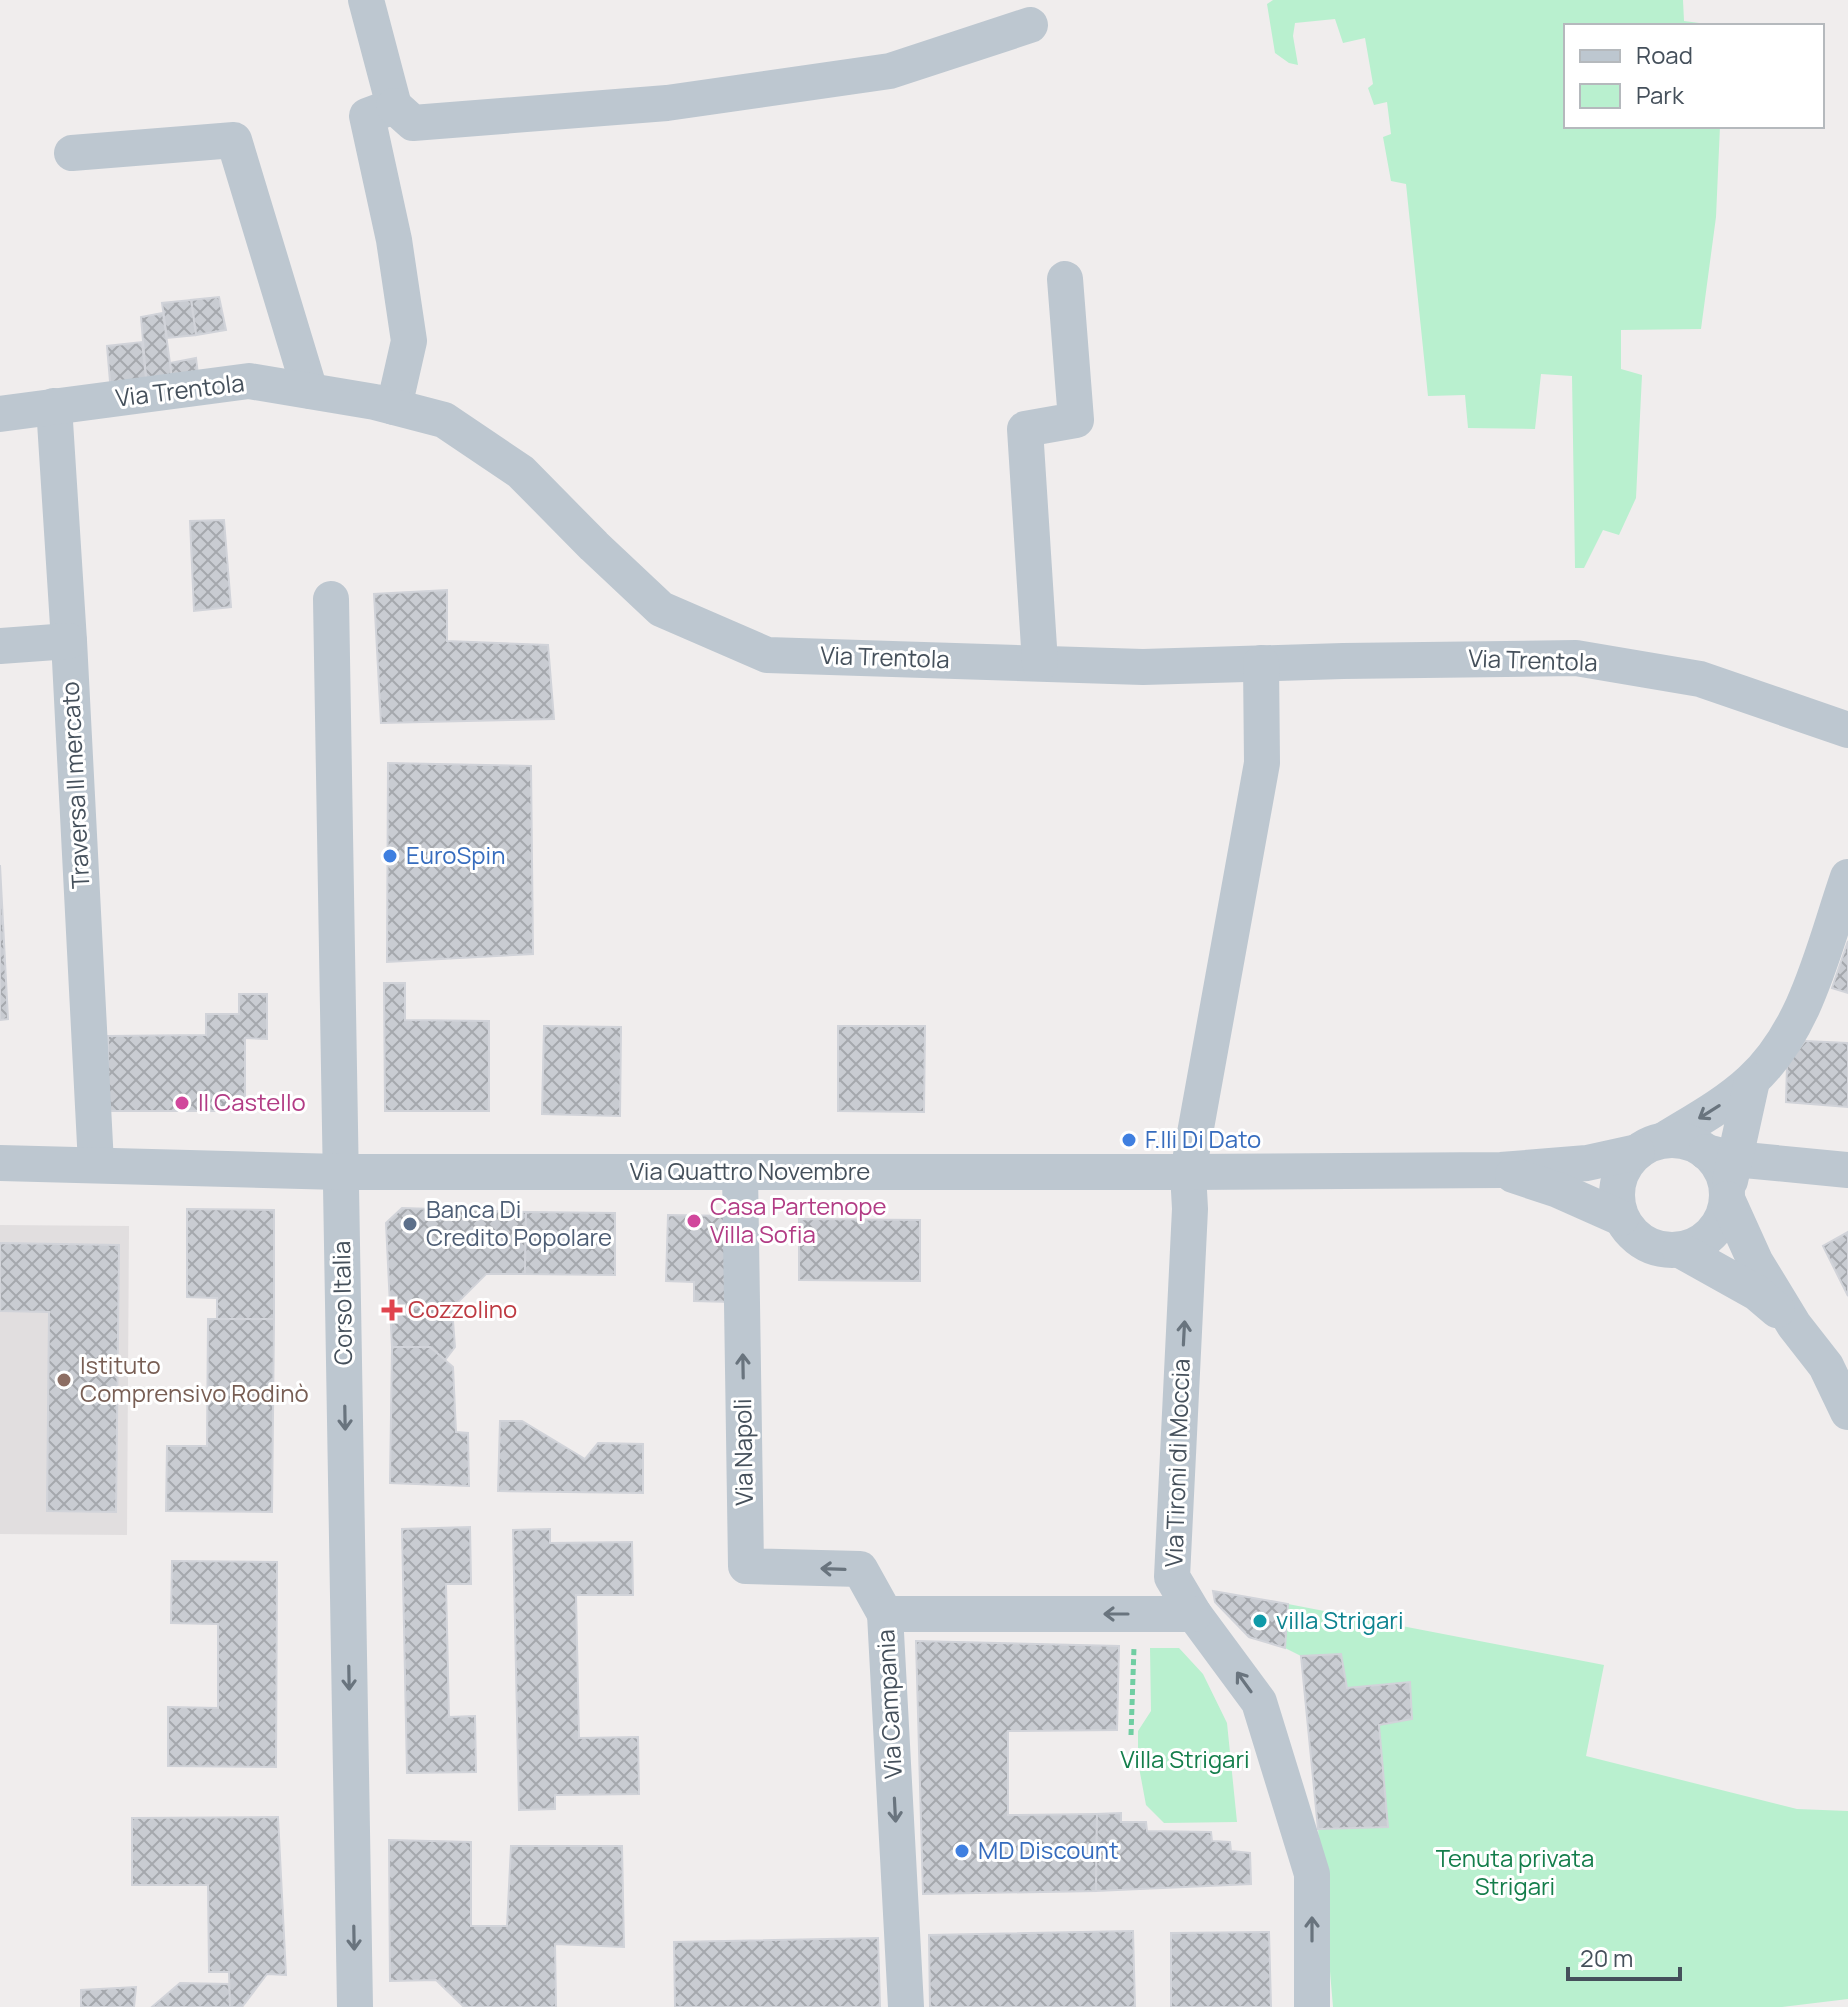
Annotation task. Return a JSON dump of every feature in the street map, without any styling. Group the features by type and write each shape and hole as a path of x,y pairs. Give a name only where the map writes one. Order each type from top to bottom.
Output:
{"street":[{"path":"366,0 394,106 413,123 667,103 890,71 1030,23"},
{"path":"394,106 367,116 394,240 409,341 394,407"},
{"path":"72,153 234,140 310,391"},
{"path":"1040,663 1025,429 1076,420 1065,279"},
{"name":"Via Trentola","path":"0,414 249,381 394,407 444,420 521,472 661,609 767,655 1143,667 1576,658 1700,679 1848,730"},
{"name":"Traversa II mercato","path":"54,406 96,1164"},
{"name":"Corso Italia","path":"331,599 355,2007"},
{"path":"0,646 69,641"},
{"name":"Via Tironi di Moccia","path":"1261,663 1262,763 1188,1172 1190,1209 1172,1577 1194,1614 1259,1702 1312,1874 1312,2007"},
{"name":"Via Quattro Novembre","path":"0,1163 340,1172 1501,1170 1587,1163 1650,1146 1723,1103 1752,1081 1775,1053 1802,1009 1848,877"},
{"name":"Via Quattro Novembre","path":"1720,1155 1752,1081"},
{"path":"1794,1325 1757,1293 1680,1250 1652,1247 1637,1238 1621,1218 1616,1188 1624,1166 1650,1146 1685,1141 1720,1155 1848,1170"},
{"path":"1720,1155 1727,1199 1755,1261 1794,1325 1826,1366 1848,1412"},
{"path":"1680,1250 1710,1235 1722,1218 1727,1199 1742,1184 1806,1167"},
{"name":"Via Quattro Novembre","path":"1501,1170 1558,1190 1621,1218"},
{"name":"Via Napoli","path":"740,1172 746,1566 860,1569 885,1614"},
{"name":"Via Campania","path":"906,2007 885,1614 1194,1614"}],"path":[{"path":"1131,1735 1135,1614"}],"shaded area":[{"name":"Istituto Comprensivo Rodinò","path":"0,1225 129,1226 127,1535 0,1534"}],"green space":[{"path":"1273,0 1683,0 1684,21 1707,24 1564,24 1564,128 1720,128 1716,217 1701,329 1621,330 1621,369 1642,375 1636,498 1619,535 1603,530 1584,568 1575,568 1572,376 1541,374 1535,429 1468,428 1465,395 1428,396 1406,184 1391,181 1383,137 1391,134 1387,102 1374,105 1368,88 1373,84 1365,38 1343,43 1335,19 1295,23 1293,36 1298,65 1289,63 1275,53 1267,4"},
{"name":"Tenuta privata Strigari","path":"1288,1604 1604,1665 1586,1756 1797,1809 1848,1811 1848,1999 1782,2007 1333,2007 1318,1829 1387,1826 1379,1725 1412,1719 1410,1682 1347,1688 1340,1654 1301,1656 1285,1648"},
{"name":"Villa Strigari","path":"1150,1648 1179,1648 1203,1674 1227,1723 1237,1822 1164,1823 1146,1805 1138,1762 1138,1731 1151,1711"}],"building":[{"path":"219,297 226,330 196,335 191,300"},
{"path":"191,300 196,335 167,338 162,303"},
{"path":"163,313 173,385 147,388 141,317"},
{"path":"142,342 147,388 111,393 107,346"},
{"path":"196,358 199,383 173,385 170,363"},
{"path":"224,520 231,607 194,611 190,521"},
{"path":"447,590 447,641 548,645 554,719 381,723 374,594"},
{"path":"388,763 531,766 533,954 387,962"},
{"path":"0,865 8,1019 0,1020"},
{"path":"1848,941 1848,993 1832,988"},
{"path":"384,983 405,983 405,1020 489,1021 489,1111 385,1111"},
{"path":"239,994 267,994 267,1039 245,1038 245,1111 108,1111 108,1036 206,1035 206,1014 239,1014"},
{"path":"544,1026 621,1027 620,1116 542,1114"},
{"path":"838,1026 925,1026 924,1112 838,1111"},
{"path":"1805,1041 1848,1043 1848,1107 1786,1102 1787,1065"},
{"path":"402,1208 526,1212 525,1274 486,1274 452,1308 455,1347 445,1360 430,1347 392,1347 386,1223"},
{"path":"187,1209 274,1210 274,1319 217,1319 217,1298 187,1297"},
{"path":"526,1212 615,1213 615,1275 525,1274"},
{"path":"668,1215 734,1216 732,1302 694,1301 694,1282 666,1281"},
{"path":"799,1219 920,1220 920,1281 799,1280"},
{"path":"1848,1232 1848,1296 1823,1246"},
{"path":"0,1243 119,1245 116,1512 47,1511 49,1312 0,1311"},
{"path":"208,1319 274,1319 272,1512 166,1511 167,1446 207,1446"},
{"path":"392,1347 430,1347 453,1367 456,1432 468,1433 469,1486 390,1483"},
{"path":"500,1421 522,1421 585,1459 598,1443 643,1444 643,1493 498,1491"},
{"path":"470,1527 471,1584 446,1584 449,1717 475,1716 476,1772 407,1773 402,1529"},
{"path":"550,1529 550,1543 632,1542 633,1595 576,1595 579,1738 638,1737 639,1794 555,1795 555,1809 519,1810 513,1530"},
{"path":"172,1561 277,1562 276,1767 168,1766 168,1707 218,1708 218,1624 171,1623"},
{"name":"villa Strigari","path":"1213,1591 1288,1604 1285,1648 1249,1637 1215,1602"},
{"path":"916,1641 1119,1646 1117,1730 1008,1731 1008,1815 1097,1814 1096,1891 923,1894"},
{"name":"Villa Strigari","path":"1341,1654 1347,1688 1410,1682 1412,1719 1379,1725 1388,1827 1318,1829 1301,1656"},
{"path":"1121,1813 1121,1822 1146,1822 1147,1831 1211,1832 1212,1841 1230,1842 1231,1851 1250,1853 1251,1884 1096,1891 1097,1814"},
{"path":"278,1817 286,1975 267,1974 242,2007 230,2007 229,1972 209,1972 208,1885 132,1885 132,1818"},
{"path":"389,1840 471,1842 471,1926 507,1926 511,1846 622,1846 624,1947 555,1944 556,2007 464,2007 436,1980 390,1981"},
{"path":"1133,1931 1135,2007 930,2007 929,1935"},
{"path":"1269,1932 1271,2007 1171,2007 1171,1933"},
{"path":"878,1938 880,2007 675,2007 674,1942"},
{"path":"180,1983 229,1984 230,2007 152,2007"},
{"path":"136,1987 134,2007 81,2007 81,1990"}],"place":[{"name":"EuroSpin","path":"390,856"},
{"name":"Il Castello","path":"182,1103"},
{"name":"F.lli Di Dato","path":"1129,1140"},
{"name":"Casa Partenope Villa Sofia","path":"694,1221"},
{"name":"Banca Di Credito Popolare","path":"410,1224"},
{"name":"Cozzolino","path":"392,1310"},
{"name":"Istituto Comprensivo Rodinò","path":"64,1380"},
{"name":"villa Strigari","path":"1260,1621"},
{"name":"MD Discount","path":"962,1851"}]}
